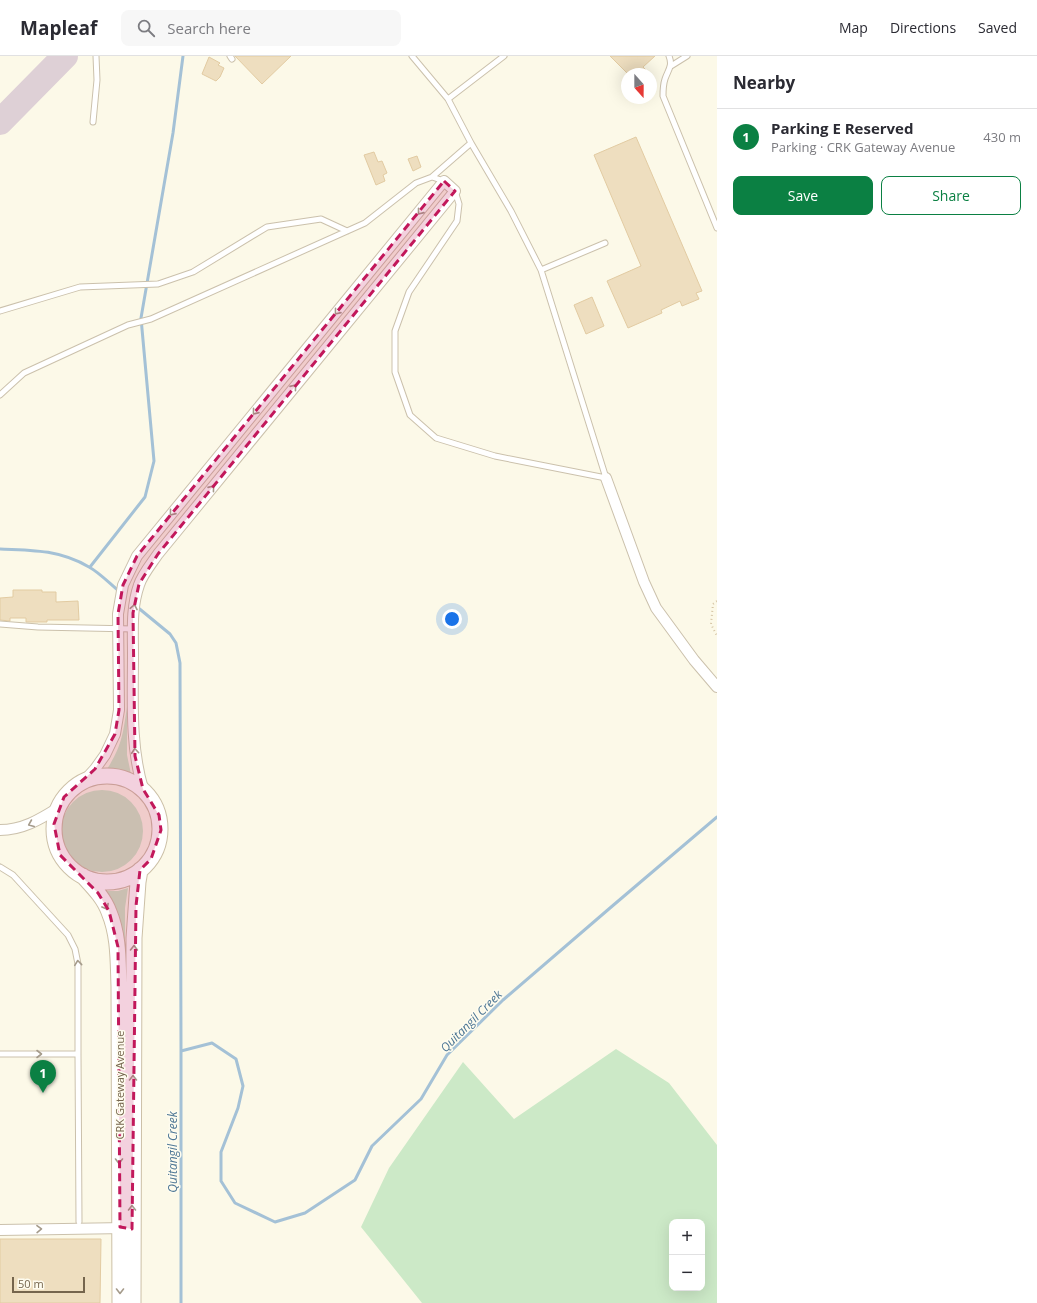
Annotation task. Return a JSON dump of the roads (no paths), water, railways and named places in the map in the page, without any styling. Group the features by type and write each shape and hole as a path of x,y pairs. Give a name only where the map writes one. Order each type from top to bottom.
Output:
{"main road":[{"path":"99,776 114,776 130,780 142,789 153,800 159,815 161,830 158,845 151,859 140,870 127,878 112,882 97,881 83,876 70,867 60,855 55,840 54,824 58,808 64,797 73,788 84,781 99,776"},
{"name":"CRK Gateway Avenue","path":"120,1303 126,1228 134,938 140,870"},
{"name":"CRK Gateway Avenue","path":"83,876 98,893 109,911 118,947 126,1228 133,1303"}],"street":[{"path":"84,781 105,755 115,734 119,710 118,614 123,585 136,556 444,181 455,191 158,554 139,584 133,613 133,703 137,767 142,789"},
{"path":"606,478 656,608 694,660 717,687"},
{"path":"0,830 24,827 39,820 58,808"},
{"path":"0,1230 126,1228"}],"lane":[{"path":"94,122 97,80 96,56"},
{"path":"412,56 448,99 471,143 511,211 541,270 606,478 495,456 436,438 410,415 395,372 395,331 409,292 457,221 459,204 455,191"},
{"path":"448,99 504,56"},
{"path":"670,56 671,66 662,88 663,96 717,228"},
{"path":"671,66 687,56"},
{"path":"0,395 24,374 128,325 151,319 365,223 416,183 432,177 471,143"},
{"path":"432,177 444,181"},
{"path":"0,311 80,287 158,284 193,272 267,227 321,219 347,231"},
{"path":"541,270 605,243"},
{"path":"0,624 38,627 134,629"},
{"path":"0,868 13,875 68,935 76,949 78,964 79,1222"},
{"path":"0,1054 78,1054"}],"waterway":[{"path":"90,567 145,497 154,461 141,318 173,133 183,56"},
{"path":"0,549 46,552 68,557 93,569 120,592"},
{"path":"136,606 170,634 176,643 180,663 181,1051"},
{"name":"Quitangil Creek","path":"181,1303 181,1051 212,1043 236,1059 243,1086 238,1108 221,1152 221,1181 235,1203 275,1222 305,1213 355,1180 372,1146 421,1099 447,1055 503,1000 717,817"}],"place":[{"name":"Parking E Reserved","path":"43,1093"}]}
